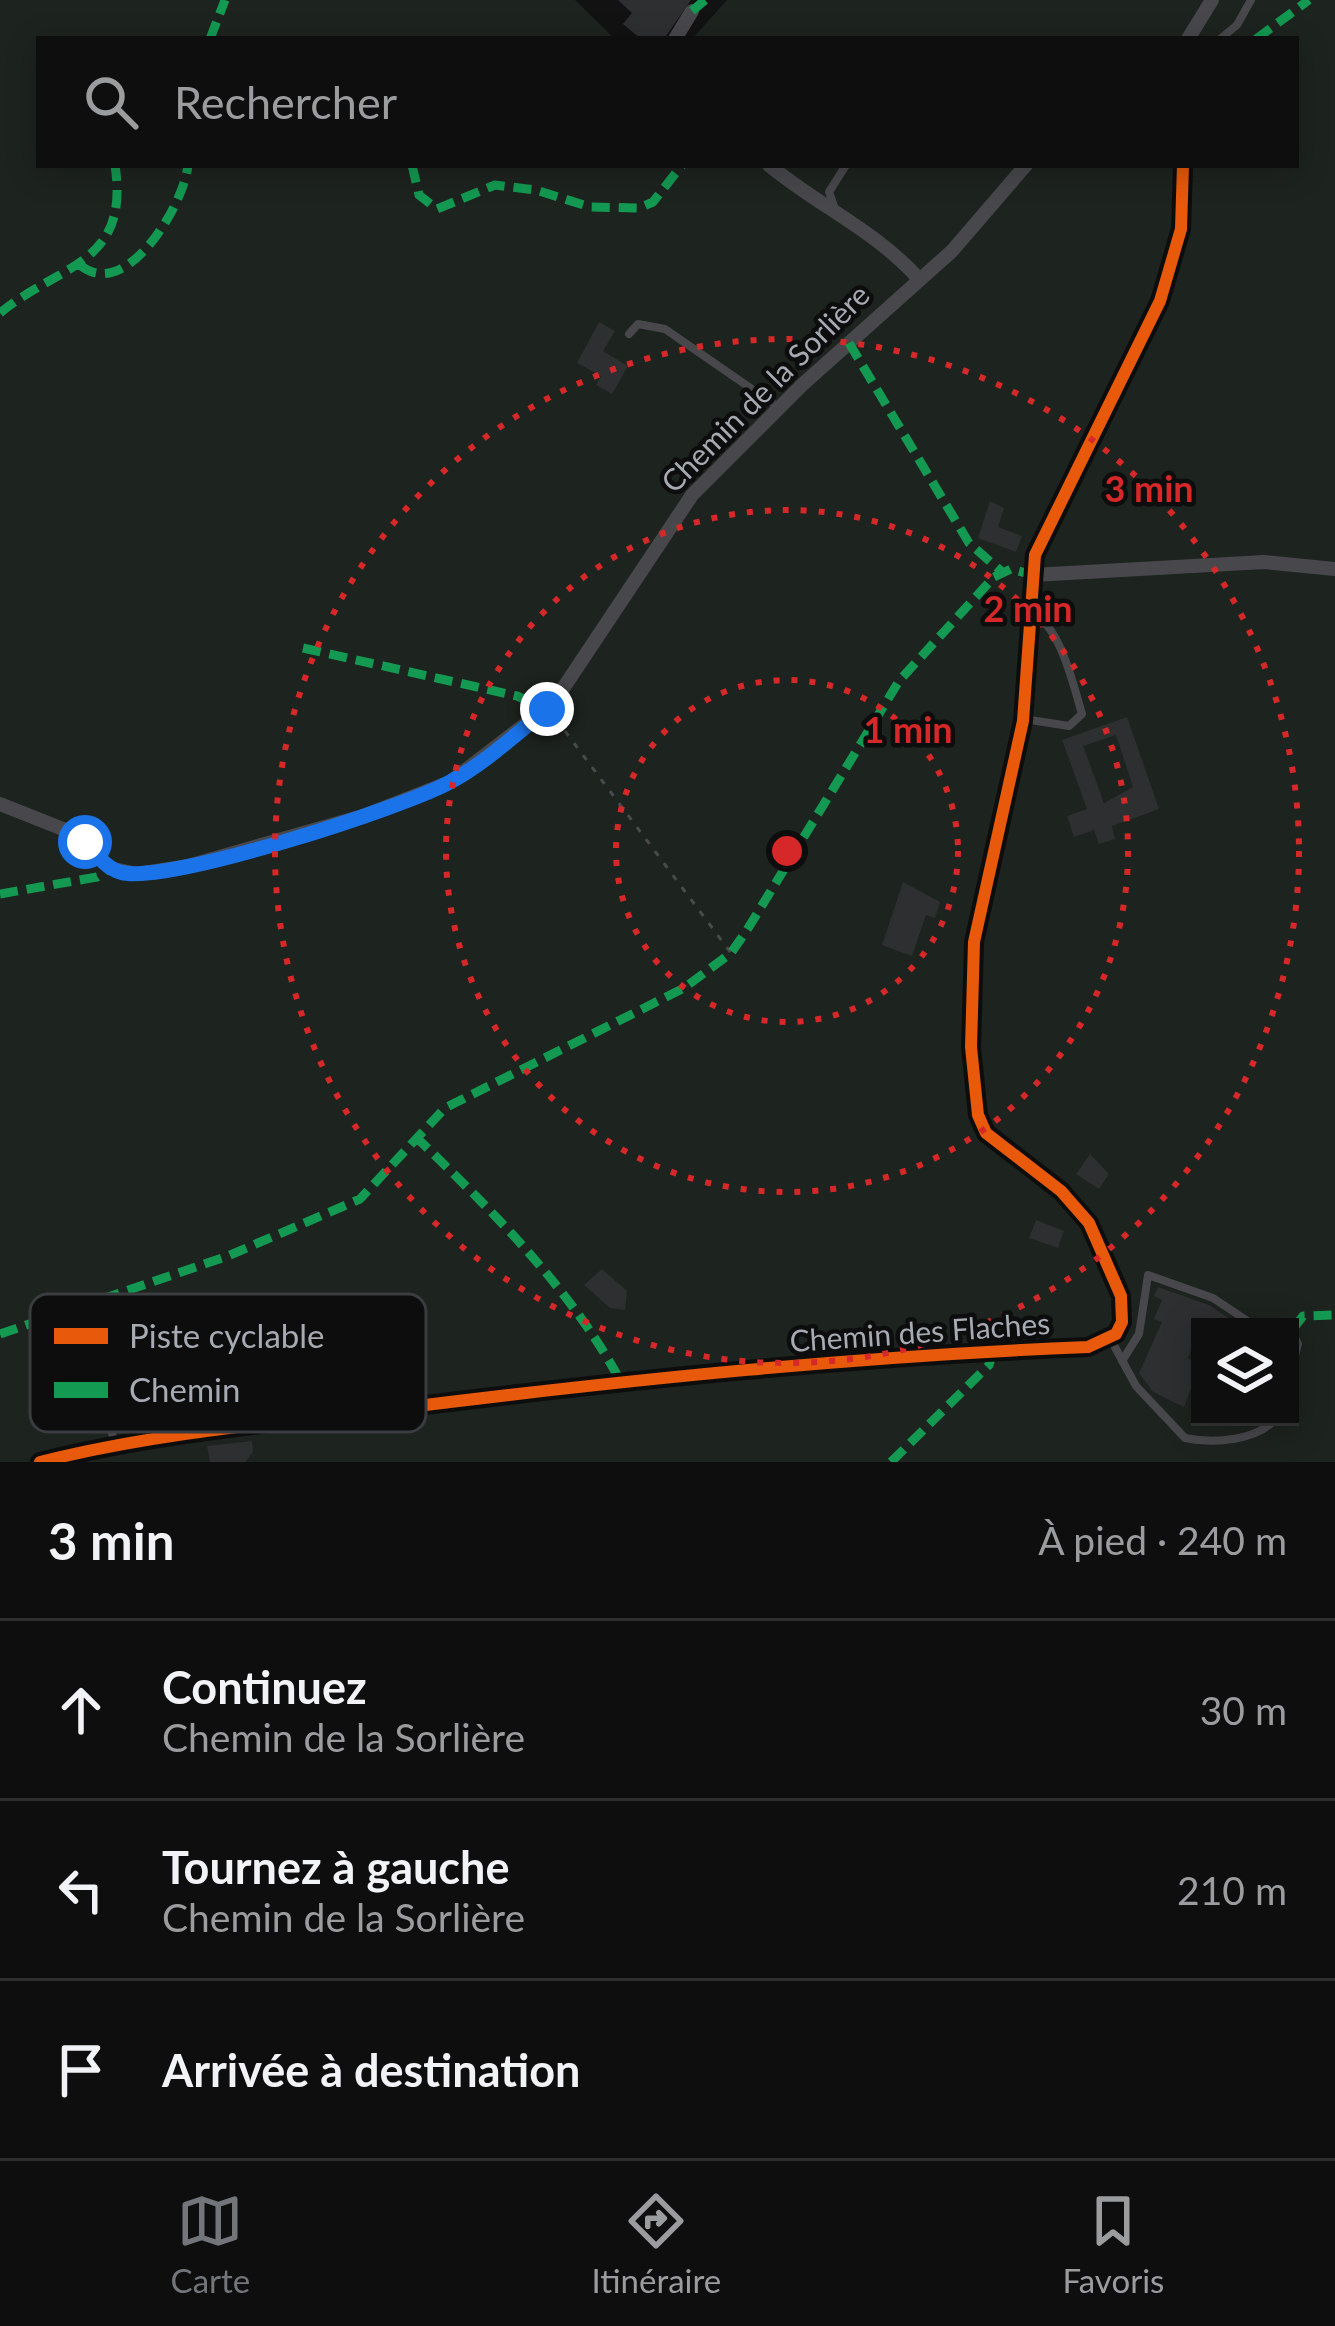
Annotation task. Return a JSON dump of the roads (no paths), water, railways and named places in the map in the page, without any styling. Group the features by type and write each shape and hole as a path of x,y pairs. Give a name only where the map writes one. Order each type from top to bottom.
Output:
{"street":[{"path":"1190,36 1212,0"},
{"path":"677,36 692,11"},
{"path":"773,168 803,193 838,212 918,278"},
{"name":"Chemin de la Sorlière","path":"0,804 73,833 120,873 160,872 424,794 474,766 547,709 584,662 679,512 779,408 952,251 1023,168"},
{"path":"1110,1338 1122,1322 1121,1296 1089,1223 1061,1191 986,1133 978,1115 971,1047 974,942 1023,719 1035,556 1160,301 1181,229 1183,168"},
{"path":"1034,575 1264,562 1335,569"},
{"name":"Chemin des Flaches","path":"426,1407 881,1356 1088,1347 1110,1338"},
{"name":"Chemin des Flaches","path":"40,1462 231,1432"}],"lane":[{"path":"1224,36 1237,25 1250,0"},
{"path":"838,212 829,192 844,168"},
{"path":"629,334 638,324 665,329 779,408"},
{"path":"1023,719 1069,726 1082,714 1053,638 1044,620 1034,615"},
{"path":"1122,1361 1139,1334 1148,1275 1213,1298 1243,1318"},
{"path":"1110,1338 1147,1400 1184,1438 1228,1439 1269,1426"},
{"path":"112,1432 116,1447"}]}
